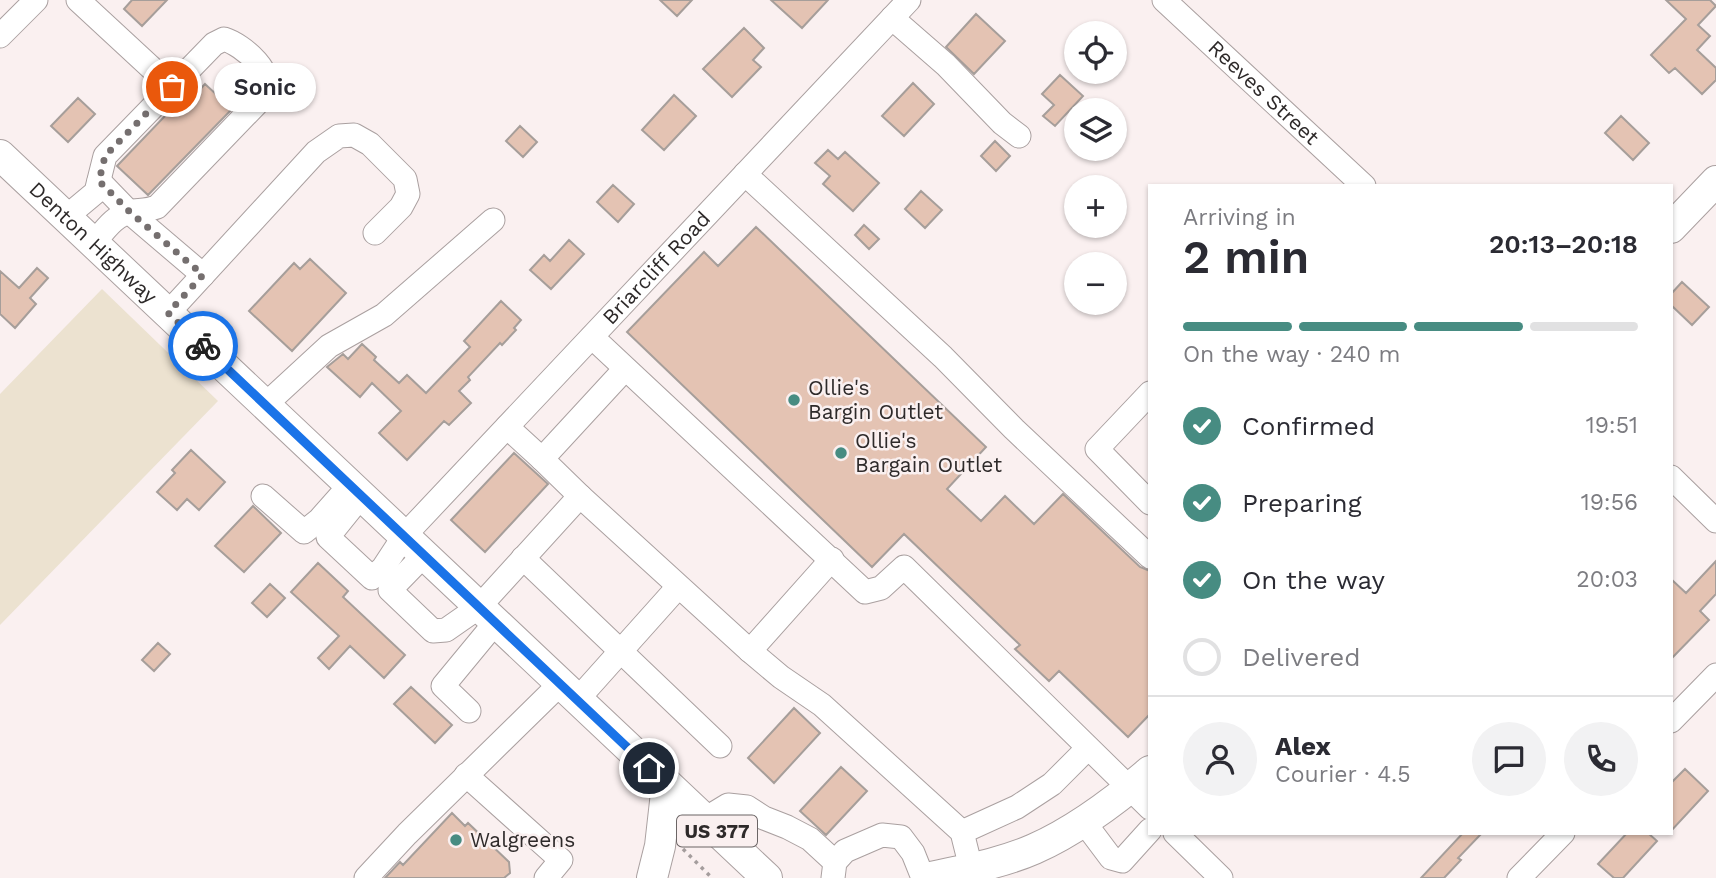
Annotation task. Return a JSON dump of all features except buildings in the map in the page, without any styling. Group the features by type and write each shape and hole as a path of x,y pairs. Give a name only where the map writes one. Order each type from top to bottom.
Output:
{"main road":[{"name":"Denton Highway","path":"0,155 767,878"},
{"path":"1673,226 1716,181"},
{"path":"652,878 660,846 667,785"},
{"path":"924,878 991,870 1035,849 1143,789"}],"street":[{"path":"3,26 36,0"},
{"path":"78,0 172,87"},
{"name":"Briarcliff Road","path":"414,545 507,427 909,0"},
{"name":"Reeves Street","path":"1164,0 1362,184"},
{"path":"892,18 946,65 1002,124 1019,136"},
{"path":"66,217 96,192 105,156 214,44 224,40 240,46 255,61 268,82 268,90 251,112 157,207 130,212 113,221 94,243"},
{"path":"168,313 316,152 339,136 354,135 370,144 405,179 408,194 401,206 375,233"},
{"path":"745,174 943,356 1014,429 1148,555"},
{"path":"99,181 130,212 203,275"},
{"path":"265,405 329,346 384,315 493,220"},
{"path":"592,337 865,592 881,588 904,567 1088,748 1143,789"},
{"path":"541,458 625,369"},
{"path":"1148,395 1097,449 1148,501"},
{"path":"507,427 678,587 781,677 822,705 962,832 991,870"},
{"path":"1673,479 1716,522"},
{"path":"263,496 304,532 356,490"},
{"path":"356,490 328,537 336,545 372,578 414,545"},
{"path":"469,711 443,686 523,558 580,496"},
{"path":"414,545 390,590 433,631 446,630 487,615"},
{"path":"523,558 720,746"},
{"path":"750,651 832,559"},
{"path":"366,878 466,775 620,651 678,587"},
{"path":"1673,719 1716,675"},
{"path":"962,832 1017,807 1052,784 1088,748"},
{"path":"466,775 561,860 546,878"},
{"path":"705,819 728,805 747,807 764,818 810,839 834,870 845,851 882,835 901,838 913,853 924,878"},
{"path":"1084,822 1111,859 1122,861 1148,832"},
{"path":"1177,835 1221,878"},
{"path":"1519,878 1561,835"}],"path":[{"path":"671,847 683,849 712,878"}],"shaded area":[{"path":"102,289 218,401 0,625 0,394"}],"way so far":[{"path":"172,87 105,156 99,181 130,212 203,275 168,313 203,346"}],"place":[{"name":"Sonic","path":"172,87"},
{"name":"Ollie's Bargin Outlet","path":"794,400"},
{"name":"Ollie's Bargain Outlet","path":"841,453"},
{"name":"Walgreens","path":"456,840"}],"route":[{"path":"203,346 649,768"}]}
